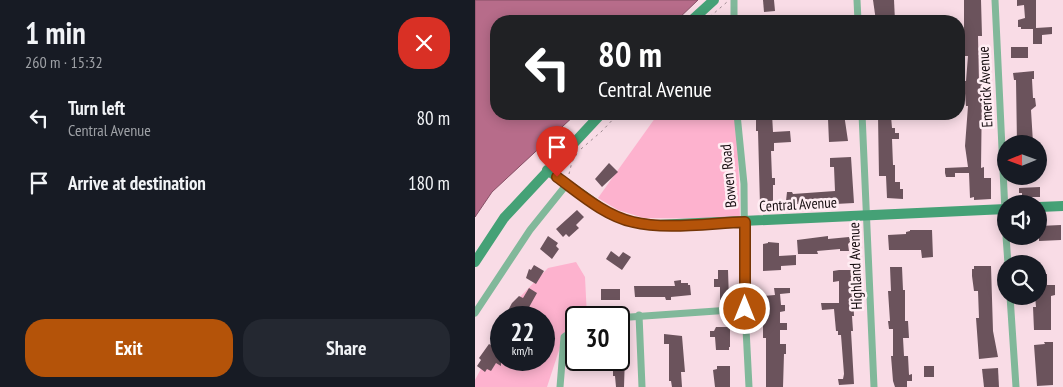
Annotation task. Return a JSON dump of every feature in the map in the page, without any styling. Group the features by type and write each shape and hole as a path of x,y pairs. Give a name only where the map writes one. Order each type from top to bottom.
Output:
{"main road":[{"path":"698,15 714,0"},
{"path":"475,262 504,218 595,120"},
{"name":"Central Avenue","path":"547,170 611,214 632,222 655,225 997,209"},
{"path":"1047,207 1063,206"}],"street":[{"path":"733,0 734,15"},
{"path":"857,0 858,15"},
{"name":"Emerick Avenue","path":"995,0 1004,195"},
{"name":"Bowen Road","path":"738,120 744,184 745,309 749,387"},
{"name":"Highland Avenue","path":"862,120 874,387"},
{"path":"475,313 530,230 567,184"},
{"path":"1011,305 1016,387"},
{"path":"630,316 745,309"},
{"path":"639,315 642,387"},
{"path":"559,387 565,336"}],"path":[{"path":"712,15 729,0"},
{"path":"567,184 572,162 578,151 602,132 613,120"}],"shaded area":[{"path":"475,0 698,0 682,15 490,15 490,120 570,120 492,192 475,217"},
{"path":"654,120 737,120 740,219 644,218 618,210 598,198"},
{"path":"576,262 585,277 586,306 565,306 565,337 555,362 555,306 514,306 518,299 548,268"},
{"path":"490,352 490,371 552,371 547,387 475,387 475,380"}],"building":[{"path":"763,0 774,0 775,11 764,12"},
{"path":"873,0 894,0 895,15 875,15"},
{"path":"964,0 981,0 982,36 978,36 979,82 982,82 981,168 984,167 984,178 991,178 991,199 974,200 974,197 970,198 969,173 955,173 955,177 946,177 945,173 945,168 968,167 965,146 968,106 966,106 965,81 968,56 965,56"},
{"path":"1017,0 1036,0 1036,28 1052,27 1052,34 1042,35 1042,44 1033,44 1033,29 1021,29 1021,27 1018,27 1018,20 1025,18 1024,5 1017,6"},
{"path":"1011,47 1028,47 1028,58 1011,58"},
{"path":"1034,71 1034,79 1032,79 1033,98 1035,98 1036,106 1031,110 1033,135 1017,135 1016,80 1014,80 1013,73"},
{"path":"756,120 772,120 773,132 790,131 791,142 774,143 774,151 771,151 772,178 775,178 775,185 773,185 773,203 771,205 760,205 758,131 756,131"},
{"path":"828,120 845,120 848,141 829,142"},
{"path":"878,120 891,120 892,128 895,128 895,133 899,133 899,139 892,139 893,165 895,165 895,182 900,182 900,189 903,189 903,199 887,198 886,176 879,176"},
{"path":"851,157 854,203 798,206 798,204 795,204 795,201 786,201 787,192 792,192 793,194 835,191 834,167 830,167 830,158"},
{"path":"609,163 618,172 602,187 595,179"},
{"path":"1040,187 1040,195 1022,195 1022,193 1019,193 1019,188"},
{"path":"577,210 584,217 576,225 579,228 569,237 566,234 563,237 556,229"},
{"path":"1061,225 1061,240 1047,241 1047,226"},
{"path":"910,230 932,230 933,257 922,258 921,250 889,250 888,235 906,234"},
{"path":"548,236 558,243 556,246 559,249 552,259 540,249"},
{"path":"828,236 828,239 849,237 851,241 848,244 849,251 840,251 840,249 817,251 818,254 798,254 797,240"},
{"path":"768,242 779,243 779,256 796,255 796,265 781,266 781,270 763,271 763,244"},
{"path":"611,251 619,257 623,252 631,257 622,270 606,259"},
{"path":"534,265 544,271 536,284 526,278 529,269 531,270"},
{"path":"974,266 991,266 993,331 998,357 979,359 976,318 979,318 978,291 974,291 972,269 974,269"},
{"path":"890,267 902,267 903,290 905,290 905,321 908,321 909,338 903,338 904,356 908,356 909,375 912,374 912,381 907,381 907,387 895,387 893,381 891,356 893,356 893,329 889,329 888,321 890,321 888,291 891,291"},
{"path":"718,270 728,270 729,300 720,300 720,287 714,287 714,279 718,279"},
{"path":"852,270 854,316 852,316 853,331 851,331 854,384 839,385 838,379 843,379 844,374 841,335 838,335 838,331 836,331 834,309 822,310 821,303 839,303 839,281 833,282 833,271"},
{"path":"681,280 681,283 688,283 690,285 691,295 671,297 671,300 666,300 665,297 635,297 634,286 675,286 674,281"},
{"path":"1047,285 1055,285 1055,295 1051,296 1051,330 1034,330 1033,307 1036,307 1036,305 1047,305"},
{"path":"529,288 537,293 530,306 510,306 519,296 523,298"},
{"path":"774,288 790,288 790,293 780,294 781,305 785,305 785,311 780,312 780,323 787,323 787,330 780,330 780,344 786,344 783,387 766,387 766,338 763,338 763,296 775,295"},
{"path":"601,289 620,289 620,300 601,300"},
{"path":"716,327 730,327 729,350 716,350 715,337 710,337 710,331 714,331"},
{"path":"664,334 682,336 685,372 681,372 682,387 672,387 671,381 669,381 669,344 664,344"},
{"path":"1044,342 1053,342 1053,385 1037,386 1034,345 1045,344"},
{"path":"489,344 490,370 487,369 485,372 477,366 481,360 479,358"},
{"path":"717,366 730,366 730,387 715,387 713,370 717,369"},
{"path":"924,366 934,366 934,377 924,377"},
{"path":"998,368 999,387 984,387 982,369"},
{"path":"613,371 624,371 624,387 616,387 615,376 613,376"}],"route":[{"path":"557,177 611,214 632,222 655,225 745,222 745,309"}]}
